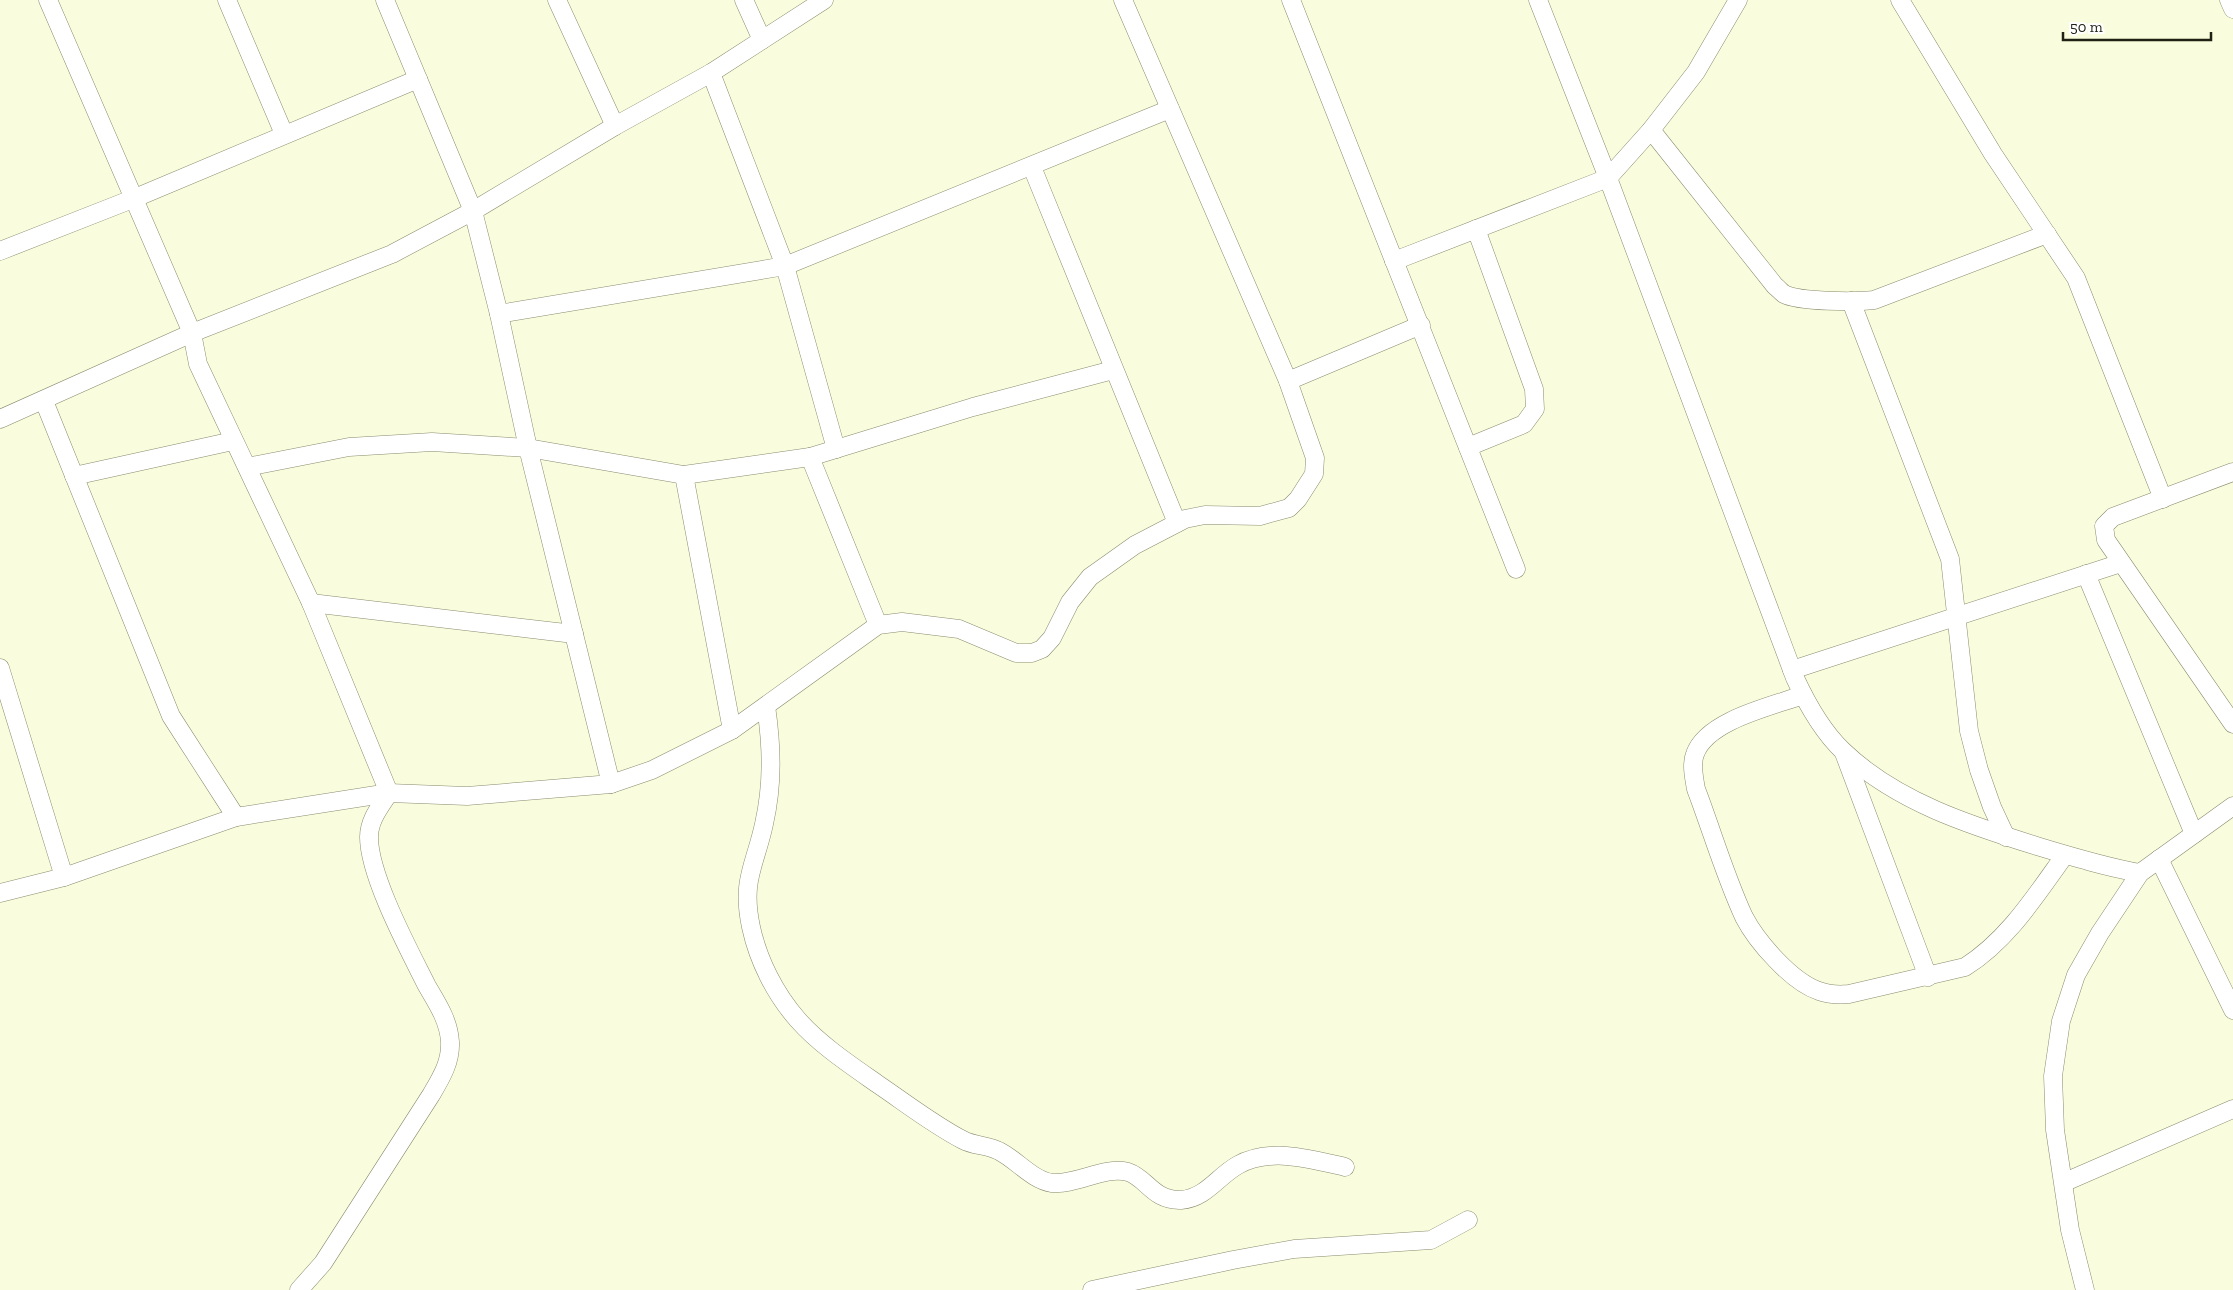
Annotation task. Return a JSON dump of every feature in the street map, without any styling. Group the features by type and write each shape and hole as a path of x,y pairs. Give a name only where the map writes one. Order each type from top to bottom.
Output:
{"street":[{"path":"48,0 192,333 198,364 311,603 389,793"},
{"path":"227,0 284,134"},
{"path":"385,0 473,211 499,314 528,448 611,784"},
{"path":"557,0 615,126"},
{"path":"744,0 762,40"},
{"path":"0,419 44,401 192,333 392,254 473,211 615,126 711,73 824,0"},
{"path":"0,893 64,877 236,817 389,793 467,796 611,784 652,770 732,730 878,625 902,622 959,629 1016,653 1032,653 1042,649 1052,638 1070,602 1090,577 1135,545 1177,523 1205,515 1260,516 1290,508 1314,474 1315,458 1288,381 1123,0"},
{"path":"1291,0 1421,325 1516,570"},
{"path":"1538,0 1608,178 1792,670 1803,695 1828,734 1863,768 1892,787 1943,812 2006,837 2065,855 2140,874"},
{"path":"1394,261 1608,178 1651,130 1696,72 1738,0"},
{"path":"1900,0 1993,154 2076,278 2163,499"},
{"path":"2229,0 2233,9"},
{"path":"711,73 786,266 836,449"},
{"path":"0,251 135,198 418,79"},
{"path":"499,314 786,266 1170,109"},
{"path":"1651,130 1783,293 1793,297 1851,301 1874,300 2047,234"},
{"path":"1032,167 1113,370 1177,523"},
{"path":"1468,447 1524,424 1536,409 1534,389 1476,229"},
{"path":"1851,301 1947,547 1957,615 1969,731 1979,770 1992,807 2006,837"},
{"path":"1288,381 1421,325"},
{"path":"247,467 349,447 432,442 528,448 684,475 810,457 974,407 1113,370"},
{"path":"44,401 171,716 236,817"},
{"path":"74,476 233,441"},
{"path":"810,457 878,625"},
{"path":"2233,472 2113,517 2104,526 2106,540 2233,724"},
{"path":"684,475 732,730"},
{"path":"1792,670 2121,563"},
{"path":"2086,574 2194,834"},
{"path":"311,603 574,634"},
{"path":"0,668 64,877"},
{"path":"1803,695 1724,725 1701,743 1695,754 1693,768 1696,789 1745,918 1760,941 1778,962 1817,990 1833,995 1849,994 1965,967 1980,958 2004,934 2031,902 2065,855"},
{"path":"766,706 770,736 772,779 764,826 750,869 746,899 752,929 765,972 797,1020 841,1058 930,1120 966,1142 989,1146 1006,1155 1034,1175 1051,1183 1074,1181 1109,1173 1128,1172 1157,1195 1182,1200 1206,1192 1237,1166 1258,1157 1302,1156 1344,1167"},
{"path":"1843,750 1928,977"},
{"path":"299,1290 323,1263 432,1095 448,1066 450,1042 445,1019 393,914 372,860 368,837 372,819 389,793"},
{"path":"2086,1290 2070,1230 2065,1182 2055,1130 2052,1076 2061,1021 2076,975 2100,933 2140,874 2159,858 2233,806"},
{"path":"2159,858 2233,1010"},
{"path":"2065,1182 2233,1109"},
{"path":"1092,1290 1232,1260 1294,1249 1431,1240 1468,1220"}]}
